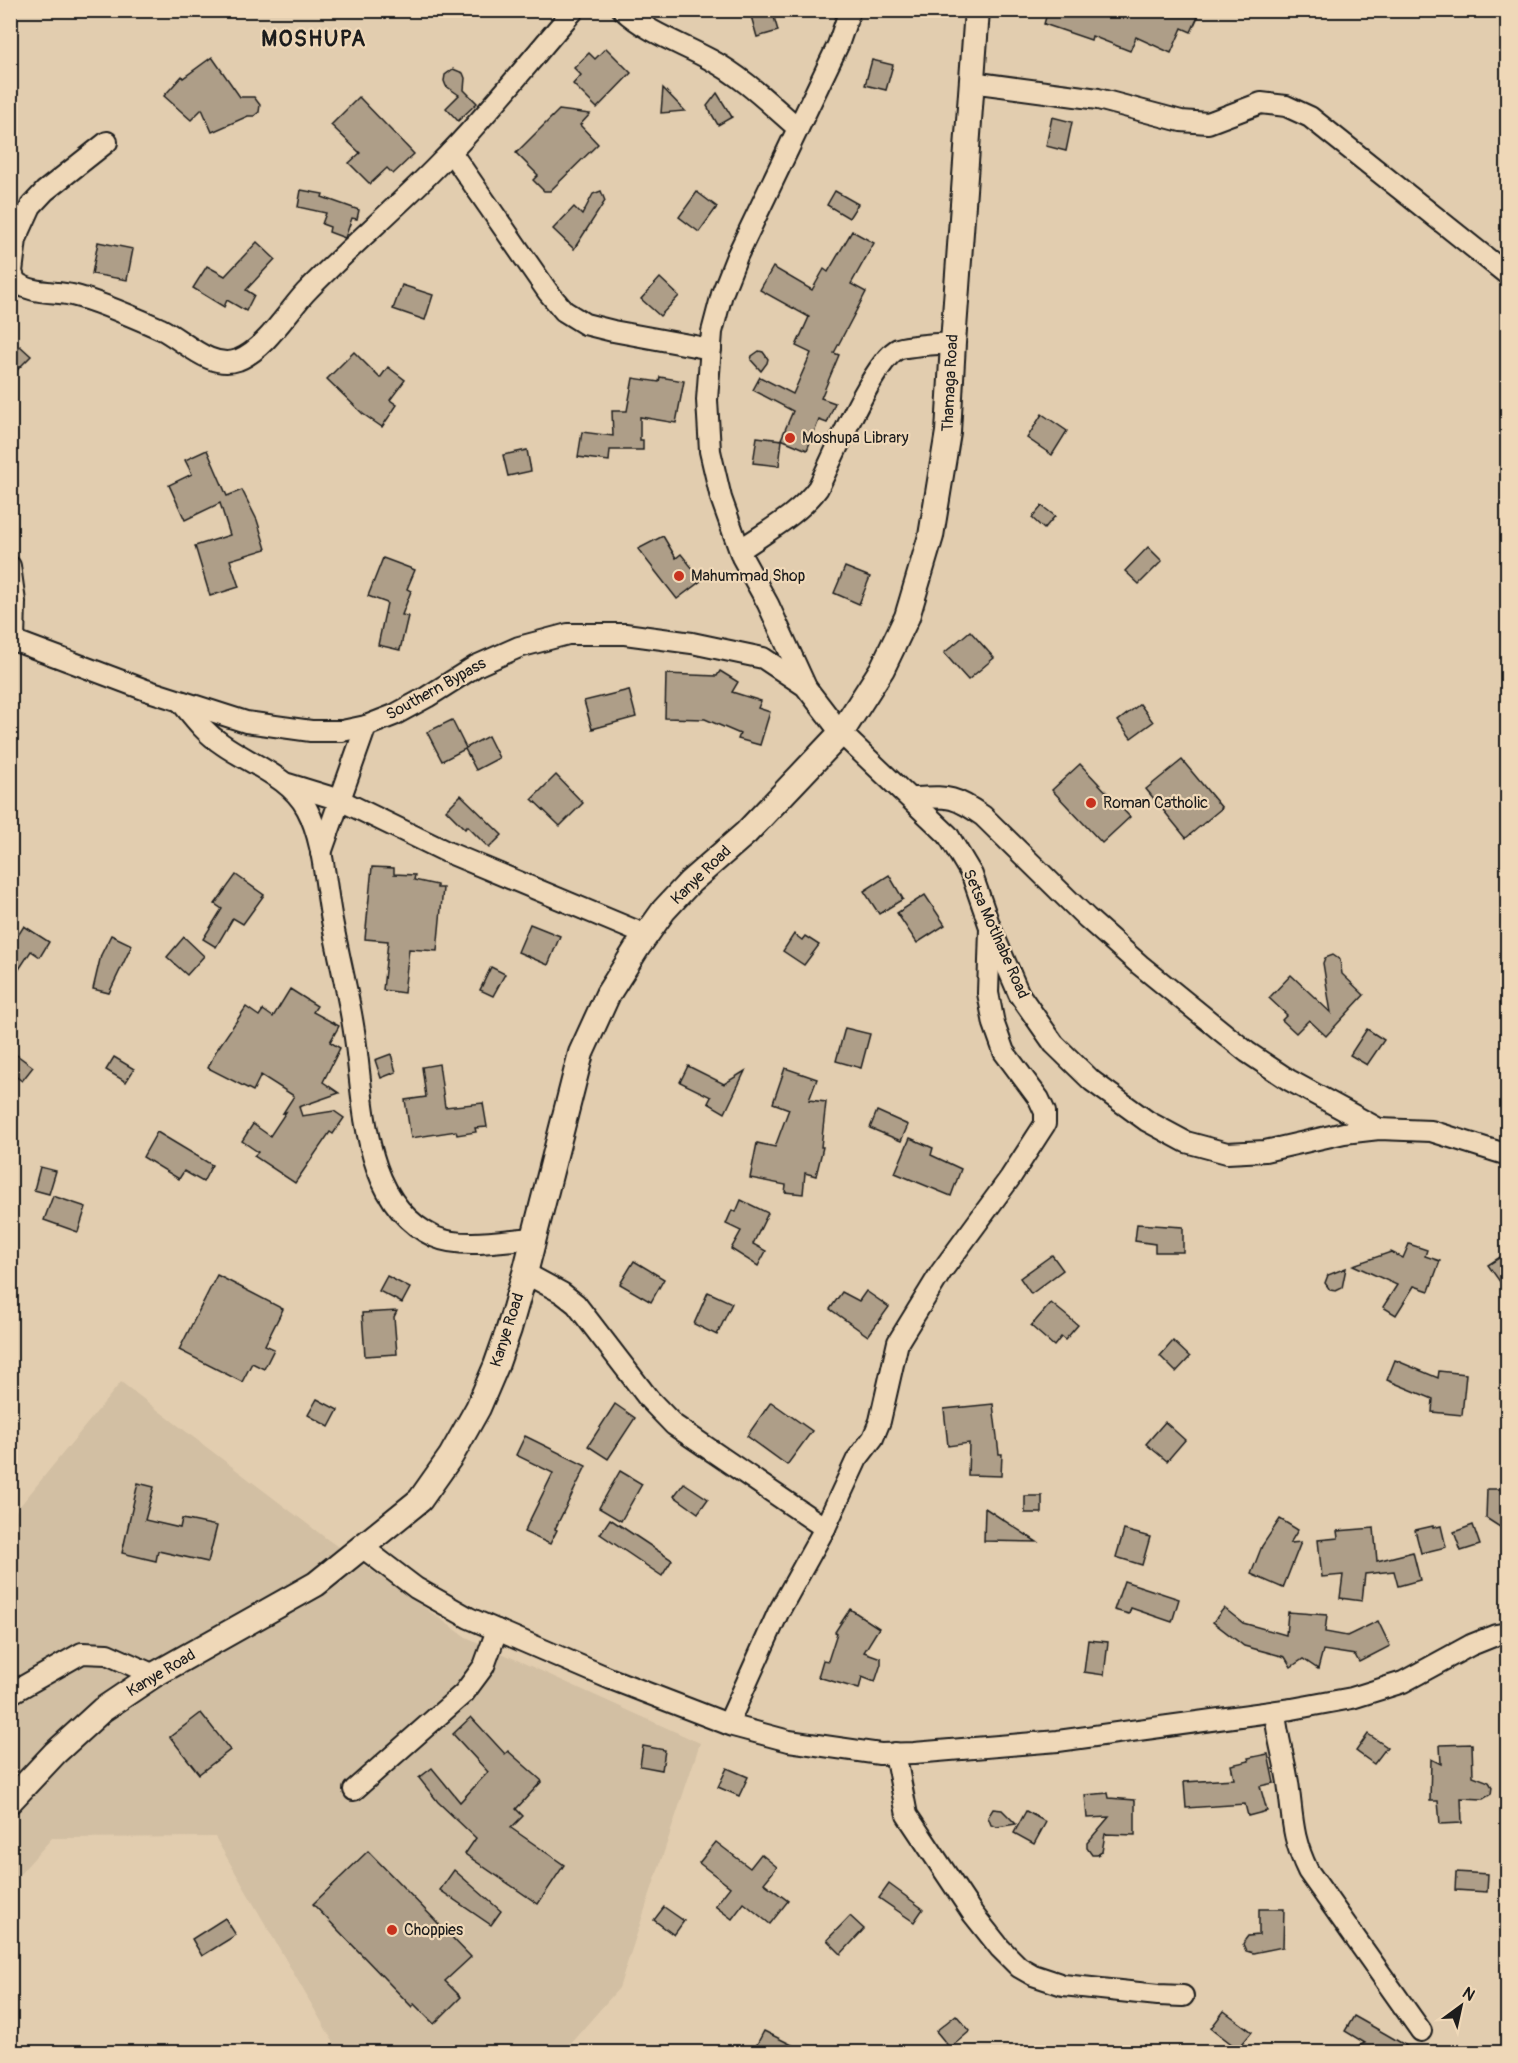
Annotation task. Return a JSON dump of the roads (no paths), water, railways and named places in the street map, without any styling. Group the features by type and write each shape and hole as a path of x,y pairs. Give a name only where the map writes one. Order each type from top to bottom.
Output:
{"main road":[{"name":"Thamaga Road","path":"841,733 882,669 907,617 931,536 948,432 977,10"},
{"name":"Kanye Road","path":"10,1801 55,1753 102,1710 154,1675 316,1584 420,1500 478,1408 510,1329 581,1053 608,994 664,910 690,882 746,832 841,733"}],"street":[{"path":"107,142 45,191 31,206 16,239 11,273 15,281 30,289 72,295 87,300 162,330 209,359 223,362 236,361 248,355 260,344 305,294 451,152 574,10"},
{"path":"623,10 660,35 712,60 736,75 798,128"},
{"path":"806,686 740,550 722,498 710,451 707,400 712,332 722,294 736,256 838,45 850,10"},
{"path":"971,82 1098,99 1181,120 1208,123 1261,103 1286,106 1310,117 1508,275"},
{"path":"451,152 548,292 564,311 585,324 711,349"},
{"path":"740,550 810,500 873,375 886,358 898,348 953,343"},
{"path":"10,566 15,602 12,640"},
{"name":"Southern Bypass","path":"12,640 181,702 246,722 311,731 342,731 366,726 394,715 476,666 519,647 568,634 624,634 692,643 763,658 806,686 841,733"},
{"path":"181,702 202,728 220,743 286,784 298,795 308,810 321,854 354,1031 369,1145 378,1173 396,1203 407,1215 436,1237 460,1243 534,1238"},
{"path":"321,854 366,726"},
{"name":"Setsa Motlhabe Road","path":"841,733 948,835 972,875 990,927 1019,994 1054,1044 1092,1081 1147,1121 1186,1142 1227,1154 1265,1150 1344,1133 1379,1129 1431,1131 1508,1155"},
{"path":"286,784 340,800 447,852 646,935"},
{"path":"911,798 949,797 964,803 983,816 1087,918 1140,965 1247,1052 1289,1080 1379,1129"},
{"path":"728,1724 778,1613 825,1528 857,1459 873,1438 880,1421 898,1342 941,1272 1010,1178 1045,1124 1046,1112 1004,1052 994,1024 988,993 987,963 990,927"},
{"path":"525,1273 562,1293 576,1304 650,1399 674,1425 825,1528"},
{"path":"362,1547 416,1588 469,1618 610,1679 728,1724 789,1741 846,1750 895,1754 1058,1741 1275,1712 1352,1698 1403,1682 1471,1645 1508,1633"},
{"path":"354,1790 464,1693 484,1666 497,1630"},
{"path":"10,1695 82,1653 107,1654 154,1675"},
{"path":"1275,1712 1277,1735 1289,1789 1290,1815 1300,1854 1314,1880 1421,2031"},
{"path":"895,1754 907,1815 972,1914 999,1948 1018,1967 1064,1985 1158,1995 1183,1995"}],"place":[{"name":"Moshupa Library","path":"790,438"},
{"name":"Mahummad Shop","path":"679,576"},
{"name":"Roman Catholic","path":"1091,803"},
{"name":"Choppies","path":"392,1930"}],"district":[{"name":"MOSHUPA","path":"314,39"}]}
